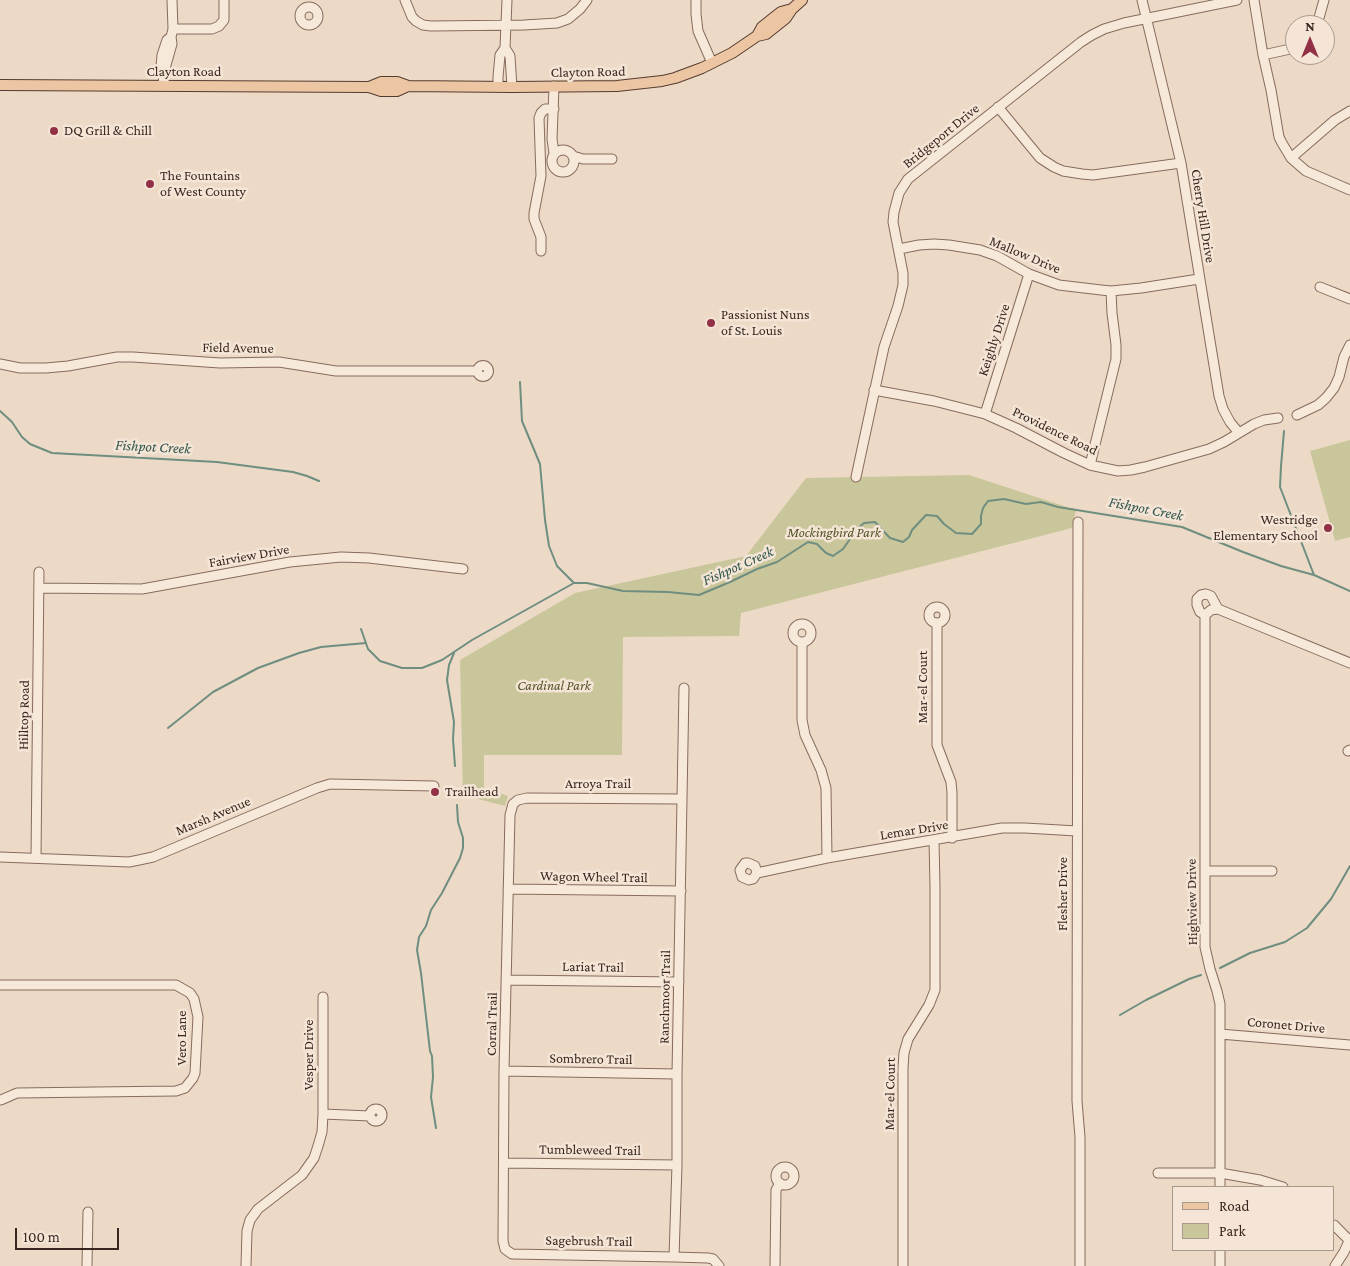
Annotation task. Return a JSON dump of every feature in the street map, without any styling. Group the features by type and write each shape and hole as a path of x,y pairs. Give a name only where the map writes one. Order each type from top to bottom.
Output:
{"main road":[{"name":"Clayton Road","path":"0,85 369,87 381,91 397,91 408,86 617,86 646,83 676,78 732,53 758,36 766,34 786,18 802,0"}],"street":[{"path":"163,86 162,55 172,33 172,0"},
{"path":"172,33 212,29 219,26 224,20 224,0"},
{"path":"405,0 409,11 416,21 423,25 432,26 557,23 568,19 587,0"},
{"path":"507,0 505,48 510,56 512,87"},
{"path":"696,0 698,31 712,63"},
{"name":"Cherry Hill Drive","path":"1142,0 1180,163 1219,396 1230,422 1239,433"},
{"name":"Bridgeport Drive","path":"856,477 884,347 903,285 894,212 899,193 908,179 1092,35 1124,23 1237,0"},
{"path":"1254,0 1279,137 1291,158 1306,171 1350,190"},
{"path":"1320,15 1324,0"},
{"path":"498,87 500,55 505,48"},
{"path":"1263,55 1285,50"},
{"path":"554,86 552,139 554,153 551,159 552,166 560,172 567,172 572,167 573,156"},
{"path":"998,107 1040,158 1063,171 1093,175 1180,163"},
{"path":"542,251 541,237 534,219 541,176 539,118 545,109 554,108"},
{"path":"1291,158 1335,120 1350,111"},
{"path":"554,153 565,150 573,156 583,159 612,159"},
{"name":"Mallow Drive","path":"899,249 934,244 980,250 997,256 1029,274 1058,285 1111,291 1199,279"},
{"name":"Keighly Drive","path":"985,414 1029,274"},
{"path":"1320,287 1350,299"},
{"path":"1090,465 1116,359 1111,291"},
{"path":"1297,415 1318,405 1330,393 1340,377 1344,357 1350,345"},
{"name":"Field Avenue","path":"0,364 20,368 46,368 117,357 143,357 220,363 279,362 336,371 477,371"},
{"name":"Providence Road","path":"874,390 934,401 985,414 1090,465 1118,471 1132,470 1209,449 1254,424 1278,418"},
{"name":"Flesher Drive","path":"1078,522 1077,1101 1080,1137 1080,1266"},
{"name":"Fairview Drive","path":"39,588 142,589 290,562 340,557 370,558 463,570"},
{"name":"Hilltop Road","path":"36,858 39,572"},
{"name":"Highview Drive","path":"1220,1186 1220,1004 1205,947 1205,615 1200,612 1197,606 1197,599 1201,595 1211,596 1218,609 1350,663"},
{"path":"1205,615 1211,610 1218,609"},
{"name":"Mar-el Court","path":"937,623 937,745 951,782 952,838"},
{"path":"802,642 802,720 805,735 821,770 826,788 827,858"},
{"name":"Ranchmoor Trail","path":"674,1257 684,688"},
{"name":"Marsh Avenue","path":"0,857 129,862 153,857 330,784 434,786"},
{"name":"Arroya Trail","path":"515,802 527,798 682,799"},
{"name":"Corral Trail","path":"505,1249 504,1071 508,889 510,815 511,807 515,802"},
{"name":"Lemar Drive","path":"757,873 827,858 1002,828 1077,831"},
{"name":"Mar-el Court","path":"903,1266 904,1053 908,1039 929,1005 935,990 934,840"},
{"path":"1205,871 1272,871"},
{"name":"Wagon Wheel Trail","path":"508,889 681,891"},
{"name":"Lariat Trail","path":"506,980 679,982"},
{"name":"Vero Lane","path":"0,985 176,985 190,992 194,999 198,1017 195,1073 185,1088 176,1091 17,1093 1,1100"},
{"name":"Vesper Drive","path":"246,1266 247,1231 250,1220 258,1208 302,1175 314,1158 318,1146 322,1132 323,1114 323,997"},
{"name":"Coronet Drive","path":"1220,1034 1350,1045"},
{"name":"Sombrero Trail","path":"504,1071 676,1074"},
{"path":"323,1114 370,1116"},
{"name":"Tumbleweed Trail","path":"504,1163 677,1165"},
{"path":"1158,1173 1220,1173 1260,1180 1280,1186"},
{"path":"775,1266 776,1190 780,1183"},
{"path":"87,1266 88,1212"},
{"path":"1335,1226 1350,1239 1335,1266"},
{"name":"Sagebrush Trail","path":"505,1249 512,1254 674,1257"},
{"path":"1220,1251 1220,1266"},
{"path":"674,1257 713,1259 719,1266"}],"green space":[{"path":"1350,440 1350,537 1335,541 1310,451"},
{"path":"969,475 1076,510 1072,528 741,613 739,636 623,637 622,755 484,755 484,788 508,796 505,806 463,797 460,660 575,593 746,556 806,478"}],"waterway":[{"path":"520,382 522,421 540,464 549,546 557,566 574,583"},
{"name":"Fishpot Creek","path":"0,411 30,444 52,453 217,462 293,472 319,481"},
{"path":"1284,431 1280,487 1314,575"},
{"name":"Fishpot Creek","path":"361,629 368,649 380,661 402,668 422,668 442,660 472,640 574,583 587,583 623,591 699,595 777,562 808,542 817,544 826,553 833,556 843,549 857,529 864,523 875,522 890,538 903,542 926,515 937,516 956,533 972,534 981,524 983,508 988,501 1004,499 1026,504 1041,502 1058,507 1182,527 1281,566 1314,575 1350,591"},
{"path":"168,728 213,692 258,668 321,647 366,643"},
{"path":"454,653 449,665 447,680 454,722 455,766"},
{"path":"436,1128 431,1097 433,1077 432,1056 417,950 419,937 426,926 431,910 442,893 460,858 463,848 457,805"},
{"path":"1220,968 1250,953 1285,942 1307,928 1331,899 1350,866"},
{"path":"1120,1015 1146,1000 1201,975"}],"place":[{"name":"DQ Grill & Chill","path":"54,131"},
{"name":"The Fountains of West County","path":"150,184"},
{"name":"Passionist Nuns of St. Louis","path":"711,323"},
{"name":"Westridge Elementary School","path":"1328,528"},
{"name":"Trailhead","path":"435,792"}],"park label":[{"name":"Mockingbird Park","path":"834,533"},
{"name":"Cardinal Park","path":"554,686"}]}
